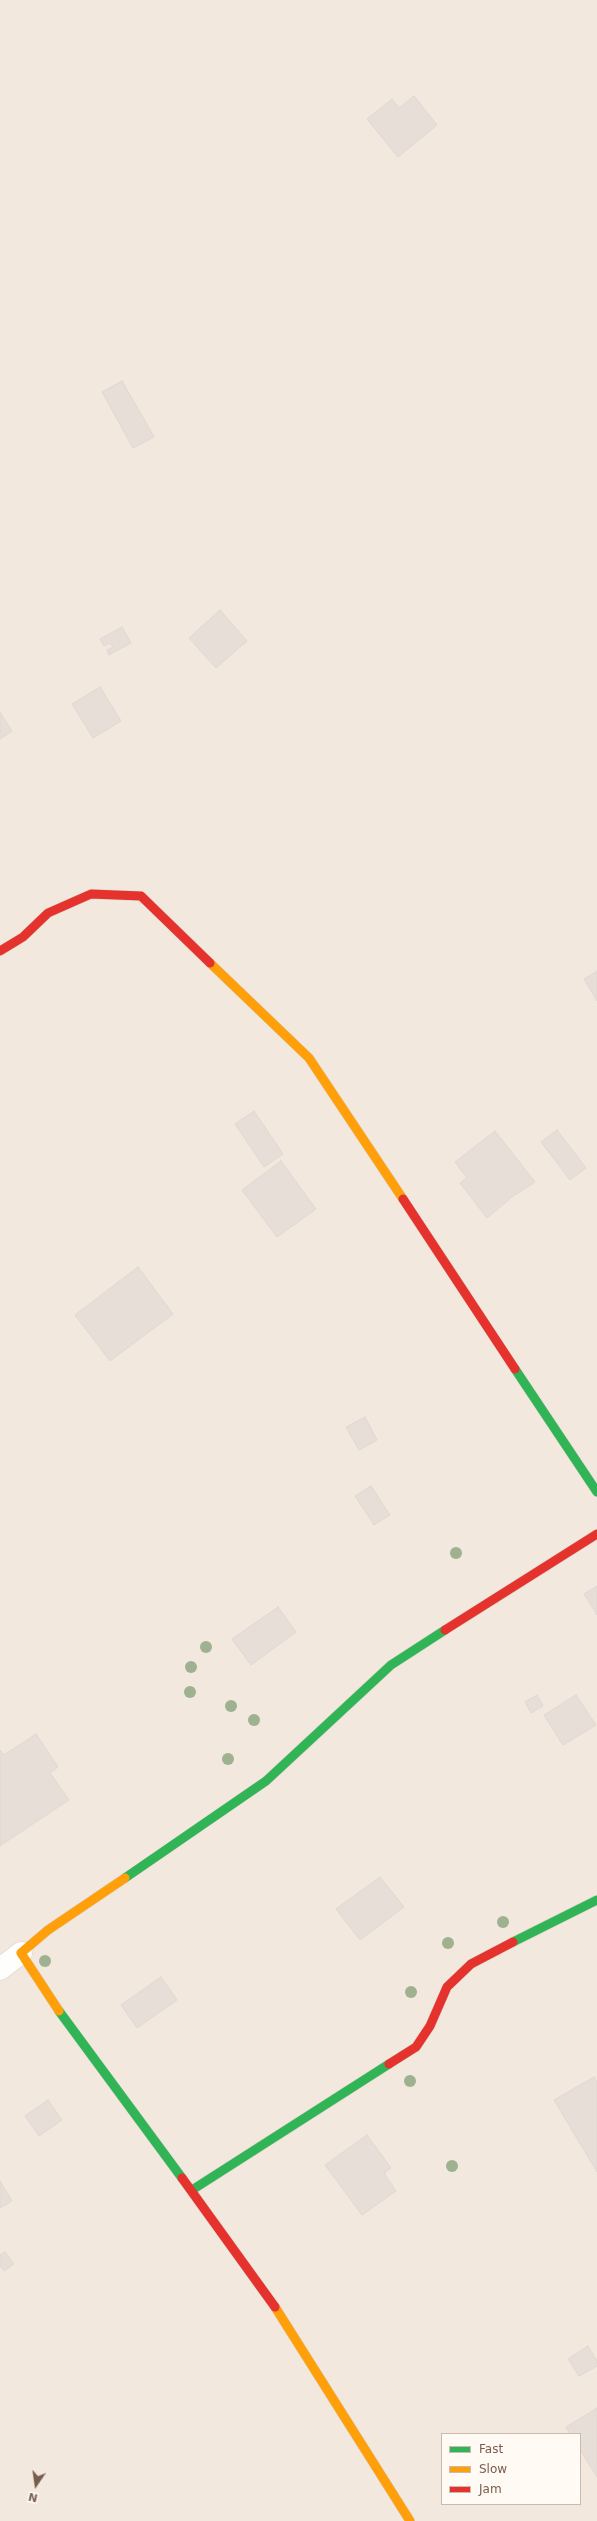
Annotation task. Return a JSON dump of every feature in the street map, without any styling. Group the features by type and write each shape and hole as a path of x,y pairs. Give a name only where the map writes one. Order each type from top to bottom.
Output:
{"street":[{"path":"0,951 23,937 48,913 91,894 141,896 309,1058 597,1492"},
{"path":"0,1969 48,1930 266,1781 391,1665 597,1534"},
{"path":"192,2190 416,2047 430,2026 447,1988 471,1964 597,1900"},
{"path":"21,1953 68,2025 192,2190 260,2284 410,2521"}],"shaded area":[{"path":"0,0 597,0 597,2521 0,2521"}],"building":[{"path":"414,96 437,125 398,157 367,119 392,99 399,108"},
{"path":"122,381 154,437 133,448 102,392"},
{"path":"220,610 247,641 216,668 189,638"},
{"path":"122,627 131,643 109,655 107,650 113,647 110,643 104,646 100,639"},
{"path":"100,687 121,721 93,738 72,704"},
{"path":"0,712 12,731 0,739"},
{"path":"597,971 597,1001 584,979"},
{"path":"254,1111 283,1154 264,1167 235,1124"},
{"path":"557,1130 586,1168 570,1180 541,1142"},
{"path":"495,1131 535,1182 512,1197 487,1218 460,1183 467,1178 455,1162"},
{"path":"281,1161 316,1209 277,1237 242,1190"},
{"path":"138,1267 173,1314 110,1361 75,1315"},
{"path":"365,1417 377,1440 359,1450 346,1427"},
{"path":"371,1486 390,1515 374,1525 355,1496"},
{"path":"597,1586 597,1615 584,1594"},
{"path":"278,1607 296,1632 251,1665 232,1639"},
{"path":"537,1695 543,1706 531,1713 525,1702"},
{"path":"576,1695 596,1725 563,1745 544,1715"},
{"path":"36,1734 58,1767 50,1773 69,1800 0,1846 0,1750 4,1755"},
{"path":"380,1877 404,1907 360,1940 336,1909"},
{"path":"161,1977 177,2000 137,2028 121,2005"},
{"path":"594,2077 597,2082 597,2172 554,2100"},
{"path":"48,2100 62,2120 39,2136 25,2116"},
{"path":"367,2135 391,2168 384,2173 396,2191 362,2215 325,2165"},
{"path":"0,2181 12,2201 0,2208"},
{"path":"5,2252 14,2264 4,2271 0,2266 0,2255"},
{"path":"588,2346 597,2361 597,2366 579,2376 568,2359"},
{"path":"597,2408 597,2477 581,2452 581,2433 569,2433 566,2427"}],"traffic: fast":[{"path":"515,1369 597,1492"},
{"path":"125,1878 266,1781 391,1665 445,1630"},
{"path":"513,1942 597,1900"},
{"path":"59,2011 182,2178"},
{"path":"192,2190 389,2064"}],"traffic: slow":[{"path":"210,963 309,1058 403,1199"},
{"path":"59,2011 21,1953 48,1930 125,1878"},
{"path":"275,2307 410,2521"}],"traffic: jam":[{"path":"0,951 23,937 48,913 91,894 141,896 210,963"},
{"path":"403,1199 515,1369"},
{"path":"445,1630 597,1534"},
{"path":"389,2064 416,2047 430,2026 447,1987 471,1964 513,1942"},
{"path":"182,2178 275,2307"}]}
